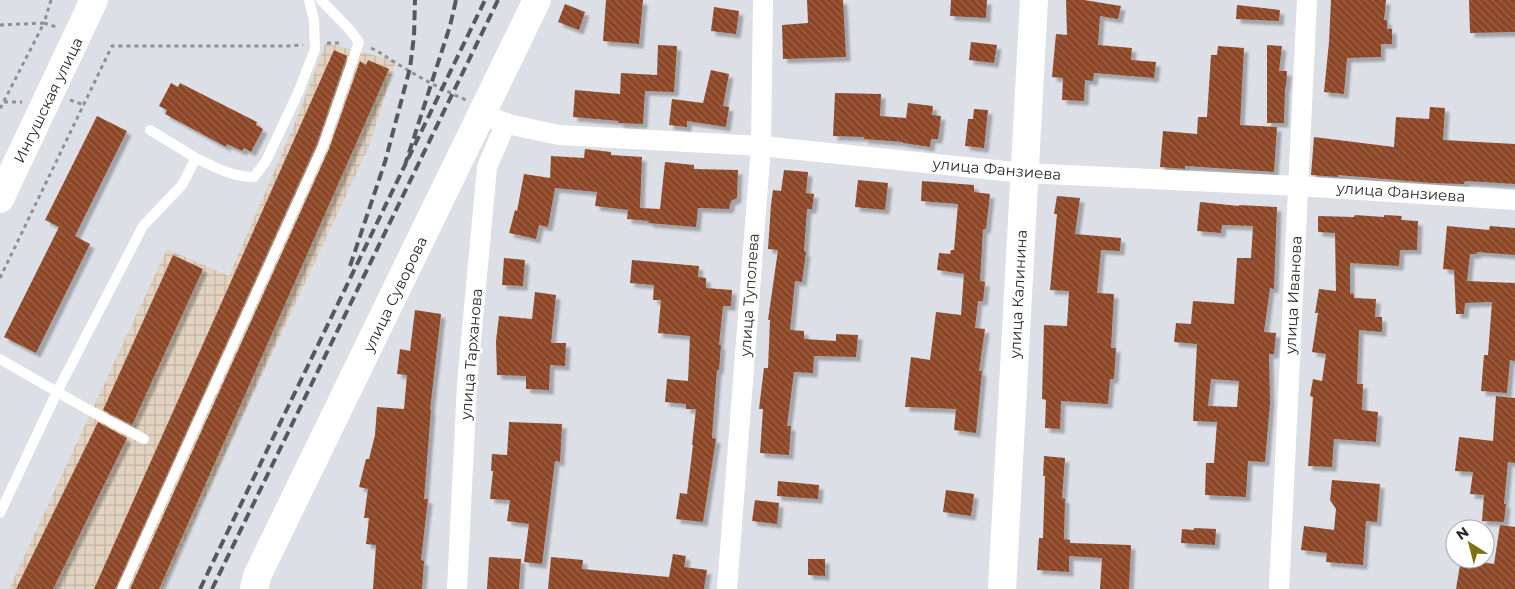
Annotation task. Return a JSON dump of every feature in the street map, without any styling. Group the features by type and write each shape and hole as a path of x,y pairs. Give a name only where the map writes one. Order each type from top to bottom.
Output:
{"street":[{"name":"Ингушская улица","path":"0,200 94,0"},
{"name":"улица Суворова","path":"254,589 257,576 486,113 537,0"},
{"name":"улица Туполева","path":"727,589 761,146 763,0"},
{"name":"улица Калинина","path":"1002,589 1034,0"},
{"name":"улица Иванова","path":"1279,589 1307,0"},
{"name":"улица Фанзиева","path":"486,113 558,135 761,146 1024,173 1298,186 1515,200"},
{"name":"улица Тарханова","path":"457,589 467,384 487,167 486,113"}],"lane":[{"path":"150,130 196,158 224,172 242,177 254,177 266,160 298,93 315,49 314,20 309,0"},
{"path":"122,589 323,146 359,42 321,0"},
{"path":"0,513 57,392 143,226 182,185 196,158"},
{"path":"0,360 144,439"}],"path":[{"path":"0,110 44,23 51,0"},
{"path":"0,25 44,23 61,28"},
{"path":"0,278 112,46 287,46 359,42 382,53 431,84 486,113"}],"shaded area":[{"path":"326,43 396,61 369,146 162,589 9,589 167,249 229,276 292,130"}],"building":[{"path":"606,0 643,0 639,44 603,41"},
{"path":"807,0 843,0 846,57 783,59 782,25 808,23"},
{"path":"951,0 987,0 986,18 950,16"},
{"path":"1066,0 1084,0 1121,6 1118,19 1100,16 1098,45 1132,48 1131,60 1156,62 1154,78 1094,73 1093,81 1085,80 1084,101 1062,100 1063,78 1052,77 1056,34 1067,35"},
{"path":"1331,0 1386,0 1384,20 1387,20 1387,29 1392,29 1392,44 1381,44 1381,57 1347,58 1344,94 1324,92"},
{"path":"1469,0 1515,0 1515,32 1470,33"},
{"path":"565,4 585,12 579,30 558,22"},
{"path":"1237,5 1280,10 1279,21 1236,19"},
{"path":"714,7 739,11 736,34 711,31"},
{"path":"971,42 997,45 994,63 969,60"},
{"path":"658,45 677,46 674,92 645,91 643,124 573,117 575,90 620,94 621,73 657,75"},
{"path":"1267,45 1282,46 1279,71 1287,71 1284,123 1267,123"},
{"path":"1218,46 1244,48 1240,125 1277,127 1274,172 1185,166 1185,169 1160,167 1163,131 1197,134 1198,117 1207,117 1211,55 1217,55"},
{"path":"334,50 347,56 317,143 115,589 94,589"},
{"path":"368,60 389,69 159,589 130,589 329,149 360,61 366,65"},
{"path":"711,70 729,74 723,106 729,107 726,127 687,121 687,127 669,125 672,99 703,103"},
{"path":"171,83 178,87 180,83 257,122 256,125 263,129 251,152 244,148 242,151 227,144 226,147 165,114 167,110 159,106"},
{"path":"835,93 881,94 880,116 906,118 908,103 933,106 932,115 941,116 938,139 931,139 930,147 903,142 864,139 864,137 833,136"},
{"path":"1430,107 1445,108 1443,140 1515,144 1515,184 1465,181 1464,184 1431,183 1338,175 1338,177 1311,175 1314,137 1394,147 1396,117 1429,119"},
{"path":"974,109 988,110 984,148 965,146 968,119 973,119"},
{"path":"97,116 127,131 75,236 90,244 36,353 4,337 59,227 45,220"},
{"path":"585,149 611,152 611,155 642,157 640,208 660,209 665,162 694,165 694,169 738,170 737,198 731,201 729,209 698,208 696,227 648,223 649,221 627,219 628,210 595,206 597,192 555,188 548,227 539,225 536,239 509,233 515,210 517,211 524,174 550,178 551,156 584,158"},
{"path":"784,170 808,172 806,193 814,194 812,209 807,209 804,251 806,252 802,282 795,281 790,330 804,331 804,339 836,341 836,334 858,335 856,357 814,356 813,373 794,372 787,426 791,426 789,455 760,453 763,409 759,409 764,368 768,368 770,320 768,320 778,250 768,249 771,205 773,190 781,191"},
{"path":"858,180 888,183 885,210 855,207"},
{"path":"922,181 974,185 974,192 990,194 986,229 983,229 980,281 985,282 983,301 978,301 975,328 985,329 979,371 982,371 976,433 954,430 956,409 905,407 911,357 930,360 936,312 961,315 964,274 937,270 939,253 950,254 951,250 954,250 958,204 921,201"},
{"path":"1057,196 1080,198 1075,234 1121,238 1120,251 1101,250 1097,293 1114,294 1111,348 1116,348 1114,379 1110,379 1108,404 1061,401 1060,429 1045,428 1046,400 1042,399 1044,325 1067,326 1069,291 1050,290 1057,214 1054,214"},
{"path":"1200,202 1277,207 1274,289 1270,288 1264,332 1276,333 1274,354 1269,354 1270,403 1265,462 1248,461 1246,497 1205,495 1206,463 1214,463 1217,422 1193,421 1197,344 1174,342 1176,323 1191,324 1193,301 1234,304 1237,258 1251,258 1253,226 1222,225 1221,233 1197,231","holes":["1211,379 1239,381 1237,407 1208,406"]},
{"path":"1355,215 1402,216 1401,220 1418,221 1417,250 1400,250 1399,266 1350,263 1350,293 1354,294 1354,298 1376,299 1375,317 1382,317 1382,332 1359,330 1357,384 1363,384 1362,410 1378,412 1376,442 1334,439 1332,467 1308,466 1313,397 1310,396 1313,379 1322,381 1326,354 1312,352 1318,313 1315,313 1319,289 1336,291 1335,233 1318,232 1318,216 1354,217"},
{"path":"1447,226 1489,230 1490,226 1515,228 1515,255 1477,252 1477,254 1470,254 1467,281 1515,283 1515,361 1510,360 1507,393 1481,391 1484,355 1488,355 1492,302 1465,303 1464,314 1456,314 1454,270 1443,269"},
{"path":"173,255 203,269 132,425 103,410"},
{"path":"504,258 525,260 523,286 502,285"},
{"path":"632,260 699,266 698,277 706,278 706,288 732,290 731,306 723,306 712,438 716,439 703,522 676,519 680,493 687,494 696,409 686,409 686,404 665,402 667,379 688,381 690,336 658,333 661,300 653,300 654,285 630,283"},
{"path":"535,292 556,295 551,343 566,343 565,366 550,365 549,390 526,389 526,376 497,375 496,341 499,316 532,319"},
{"path":"415,310 441,314 430,410 424,499 428,499 421,560 424,561 422,589 373,589 376,545 366,544 369,518 364,518 368,489 359,487 366,459 369,459 375,435 377,407 404,409 407,375 397,374 400,349 410,351"},
{"path":"1496,396 1515,398 1515,463 1508,462 1504,522 1495,522 1495,519 1482,519 1484,495 1470,494 1473,472 1455,471 1459,437 1493,441"},
{"path":"98,422 127,438 53,589 16,589"},
{"path":"509,422 562,424 560,462 555,461 542,564 524,562 529,524 507,521 510,500 490,499 493,471 491,471 492,454 507,455"},
{"path":"1044,456 1065,458 1062,498 1065,499 1064,539 1070,540 1070,543 1131,545 1129,589 1100,589 1102,558 1069,556 1069,572 1037,570 1039,538 1043,538"},
{"path":"1332,480 1380,484 1377,522 1366,521 1363,565 1326,562 1327,553 1301,550 1304,526 1334,530 1336,509 1330,500"},
{"path":"778,481 819,485 818,499 777,496"},
{"path":"946,490 974,494 971,516 943,512"},
{"path":"755,500 779,503 777,524 752,521"},
{"path":"1500,525 1515,527 1515,589 1456,589 1459,569 1495,569"},
{"path":"1194,528 1216,529 1215,545 1181,543 1182,529 1194,530"},
{"path":"673,554 686,556 684,567 707,570 704,589 548,589 551,557 583,560 582,569 669,577"},
{"path":"489,557 521,559 519,589 487,589"},
{"path":"808,559 825,559 825,576 808,575"}],"railway":[{"path":"350,266 385,162 410,68 414,36 415,0"},
{"path":"456,0 450,26 405,165 485,0"},
{"path":"212,589 498,0"},
{"path":"200,589 405,165"}]}
